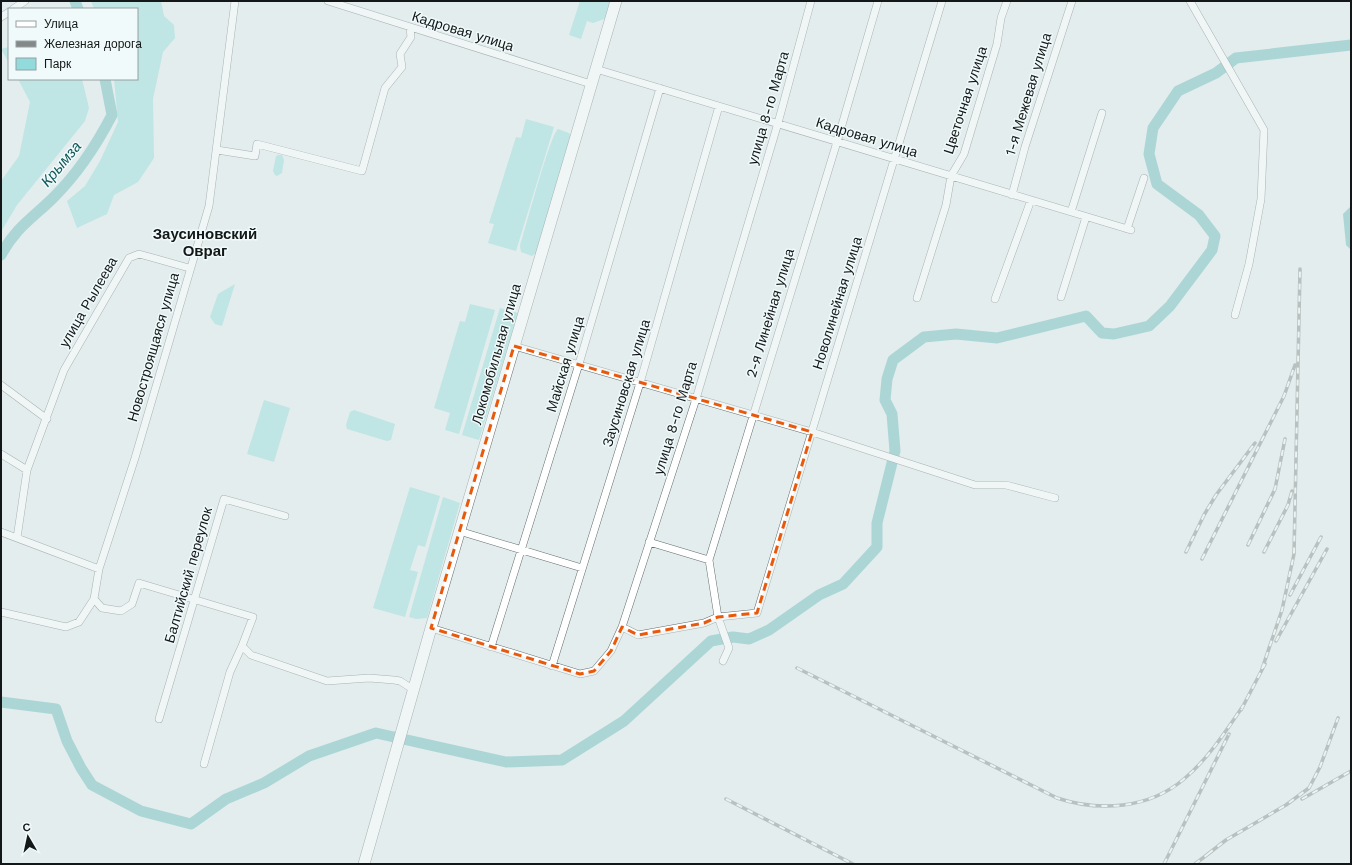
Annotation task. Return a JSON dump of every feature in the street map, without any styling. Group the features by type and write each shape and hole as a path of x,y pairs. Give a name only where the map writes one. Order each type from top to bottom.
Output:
{"main road":[{"name":"Локомобильная улица","path":"364,864 431,628 616,1"}],"street":[{"path":"14,8 25,1"},
{"name":"Новостроящаяся улица","path":"1,612 66,627 79,622 94,599 99,568 134,458 189,268 209,206 235,1"},
{"name":"Кадровая улица","path":"328,1 591,84"},
{"name":"улица 8-го Марта","path":"431,628 580,674 594,671 611,651 622,627 696,399 778,123 811,1"},
{"name":"2-я Линейная улица","path":"723,661 729,648 718,616 709,560 837,142 878,1"},
{"name":"Новолинейная улица","path":"718,616 757,613 942,1"},
{"name":"Цветочная улица","path":"917,298 946,205 951,176 964,154 997,44 1001,18 1007,1"},
{"name":"1-я Межевая улица","path":"1012,194 1027,140 1072,1"},
{"path":"1190,1 1264,130 1261,199 1250,264 1235,315"},
{"path":"217,150 255,156 257,144 362,171 385,88 402,67 400,54 411,37 410,28"},
{"name":"Кадровая улица","path":"596,69 1129,230 1144,178"},
{"name":"Майская улица","path":"490,647 579,364 660,88"},
{"name":"Заусиновская улица","path":"552,666 640,383 719,106"},
{"path":"1071,212 1102,113"},
{"path":"995,299 1031,200"},
{"path":"1061,297 1086,217"},
{"name":"улица Рылеева","path":"17,538 27,470 64,370 128,258 139,254 189,268"},
{"path":"514,346 812,432 975,485 1006,485 1056,498"},
{"path":"1,385 46,419"},
{"path":"1,454 27,470"},
{"name":"Балтийский переулок","path":"159,719 224,499 285,516"},
{"path":"460,531 582,568"},
{"path":"1,532 99,568"},
{"path":"649,542 709,560"},
{"path":"94,599 102,608 121,611 132,604 139,583 253,617 230,672 204,764"},
{"path":"622,627 638,635 704,623 718,616"},
{"path":"242,646 251,655 328,681 369,678 394,680 400,681 414,690"}],"highlighted area":[{"path":"514,346 812,432 757,613 718,617 704,623 638,635 622,627 611,651 594,671 580,674 431,628"}],"green space":[{"path":"91,1 161,1 164,16 174,25 175,38 163,52 153,99 154,158 138,182 114,195 107,214 77,228 67,201 85,186 100,161 118,122 114,80 138,80 138,8 94,8"},
{"path":"580,1 612,1 607,18 593,23 587,21 581,39 569,35"},
{"path":"8,47 8,61 1,49"},
{"path":"19,80 82,80 89,108 85,121 17,205 2,230 1,181 19,156 30,102"},
{"path":"526,119 554,127 516,251 488,243 494,224 489,223 516,137 521,138"},
{"path":"558,129 569,133 571,137 536,253 532,256 521,252 520,246 549,148"},
{"path":"282,155 284,160 282,173 277,176 273,171 276,156"},
{"path":"235,284 222,326 215,324 210,317 218,294"},
{"path":"470,304 495,310 459,434 445,430 450,413 434,408 460,321 465,322"},
{"path":"500,308 518,313 479,440 462,435"},
{"path":"264,400 290,408 274,462 247,454"},
{"path":"354,410 395,424 391,440 387,441 347,429 346,425 350,412"},
{"path":"410,487 440,496 425,547 418,545 410,570 418,572 405,617 373,608"},
{"path":"443,497 460,503 427,618 416,619 409,617"}],"shaded area":[{"path":"1351,206 1351,250 1346,245 1343,214"}],"waterway":[{"name":"Крымза","path":"75,1 78,8"},
{"path":"1,702 56,709 67,741 92,785 141,811 191,824 226,799 264,783 309,756 376,733 506,762 562,760 624,721 711,641 733,637 749,639 769,630 819,595 843,584 877,547 877,523 895,451 892,414 885,400 887,379 893,360 924,337 956,334 997,338 1086,316 1102,333 1114,334 1149,326 1170,306 1212,250 1215,236 1199,215 1157,184 1149,154 1153,128 1178,91 1216,73 1236,58 1351,45"},
{"name":"Крымза","path":"1,255 12,237 63,188 100,137 112,115 105,80"}],"railway":[{"path":"1262,669 1282,610 1294,554 1300,269"},
{"path":"1202,559 1284,396 1295,365"},
{"path":"1248,545 1275,489 1285,439"},
{"path":"1186,552 1204,515 1216,495 1255,443"},
{"path":"1264,552 1288,505 1292,491"},
{"path":"1290,595 1321,537"},
{"path":"1276,641 1327,549"},
{"path":"1241,710 1265,664"},
{"path":"797,668 1057,798 1090,805 1123,805 1140,802 1155,797 1170,789 1184,779 1201,763 1243,706"},
{"path":"1208,854 1226,840 1286,805 1309,788 1320,767 1338,718"},
{"path":"1164,864 1229,734"},
{"path":"1302,799 1351,771"},
{"path":"726,799 853,864"},
{"path":"1195,864 1212,851"}],"district":[{"name":"Заусиновский Овраг","path":"205,242"}]}
